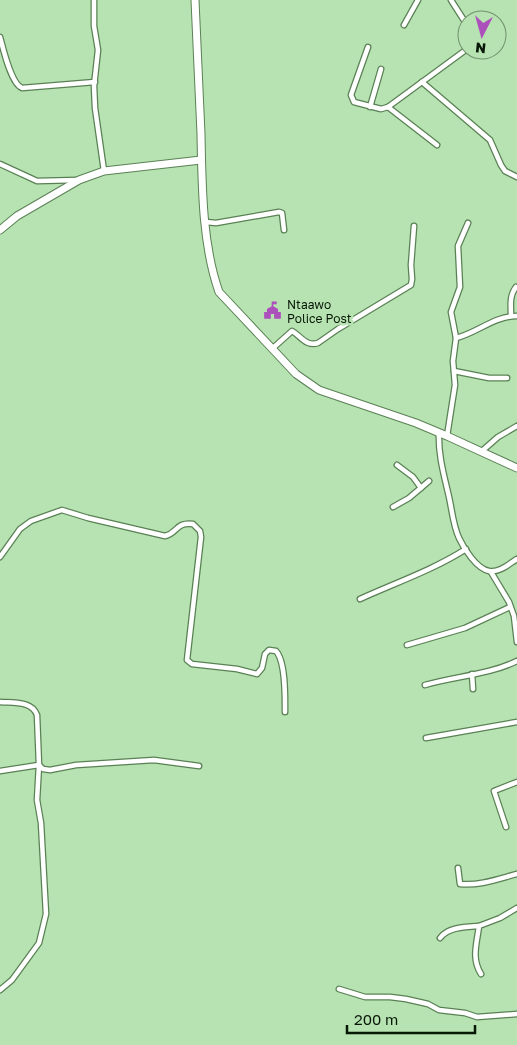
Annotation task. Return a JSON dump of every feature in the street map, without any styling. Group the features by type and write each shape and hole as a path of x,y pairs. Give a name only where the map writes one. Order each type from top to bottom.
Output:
{"street":[{"path":"94,0 94,26 98,50 95,108 104,172"},
{"path":"196,0 206,222 213,276 219,292 296,374 319,390 439,432 517,468"},
{"path":"404,25 418,0"},
{"path":"0,37 14,81 22,88 95,82"},
{"path":"368,47 351,95 354,102 381,109 388,107 457,56"},
{"path":"370,107 381,69"},
{"path":"422,82 490,140 505,171 517,177"},
{"path":"388,107 437,145"},
{"path":"0,230 17,216 80,180 104,172 202,160"},
{"path":"0,164 37,181 80,180"},
{"path":"206,222 279,212 282,213 284,230"},
{"path":"447,436 455,385 453,361 456,338 451,312 460,287 458,246 468,224"},
{"path":"273,348 292,331 308,344 318,343 408,287 412,279 411,265 414,226"},
{"path":"511,316 510,301 512,292 516,287"},
{"path":"456,338 468,335 498,319 517,316"},
{"path":"454,371 489,378 507,378"},
{"path":"482,451 498,437 517,426"},
{"path":"439,432 440,462 452,514 459,537 466,549 477,563 491,572 499,570 517,559"},
{"path":"397,464 413,477 421,488"},
{"path":"393,507 410,498 429,481"},
{"path":"0,557 20,529 31,521 62,510 165,536 180,525 185,523 193,524 200,531 201,537 187,660 192,664 237,669 257,674 262,668 265,654 269,650 276,651 281,660 285,691 285,712"},
{"path":"360,598 444,563 466,549"},
{"path":"491,572 515,613 517,642"},
{"path":"407,645 465,628 510,607"},
{"path":"425,685 447,678 497,670 517,661"},
{"path":"472,674 473,690"},
{"path":"0,702 24,704 35,709 37,715 39,765 37,800 41,823 46,914 44,926 36,947 12,980 0,990"},
{"path":"426,738 517,722"},
{"path":"39,765 43,769 50,770 76,765 154,760 199,766"},
{"path":"0,771 39,765"},
{"path":"506,827 494,791 517,782"},
{"path":"458,868 460,884 466,885 495,881 517,874"},
{"path":"440,938 443,934 452,930 479,926 500,918 517,908"},
{"path":"479,926 475,957 481,974"},
{"path":"339,989 365,997 406,999 428,1004 439,1010 478,1016 517,1014"}],"place":[{"name":"Ntaawo Police Post","path":"273,311"}]}
